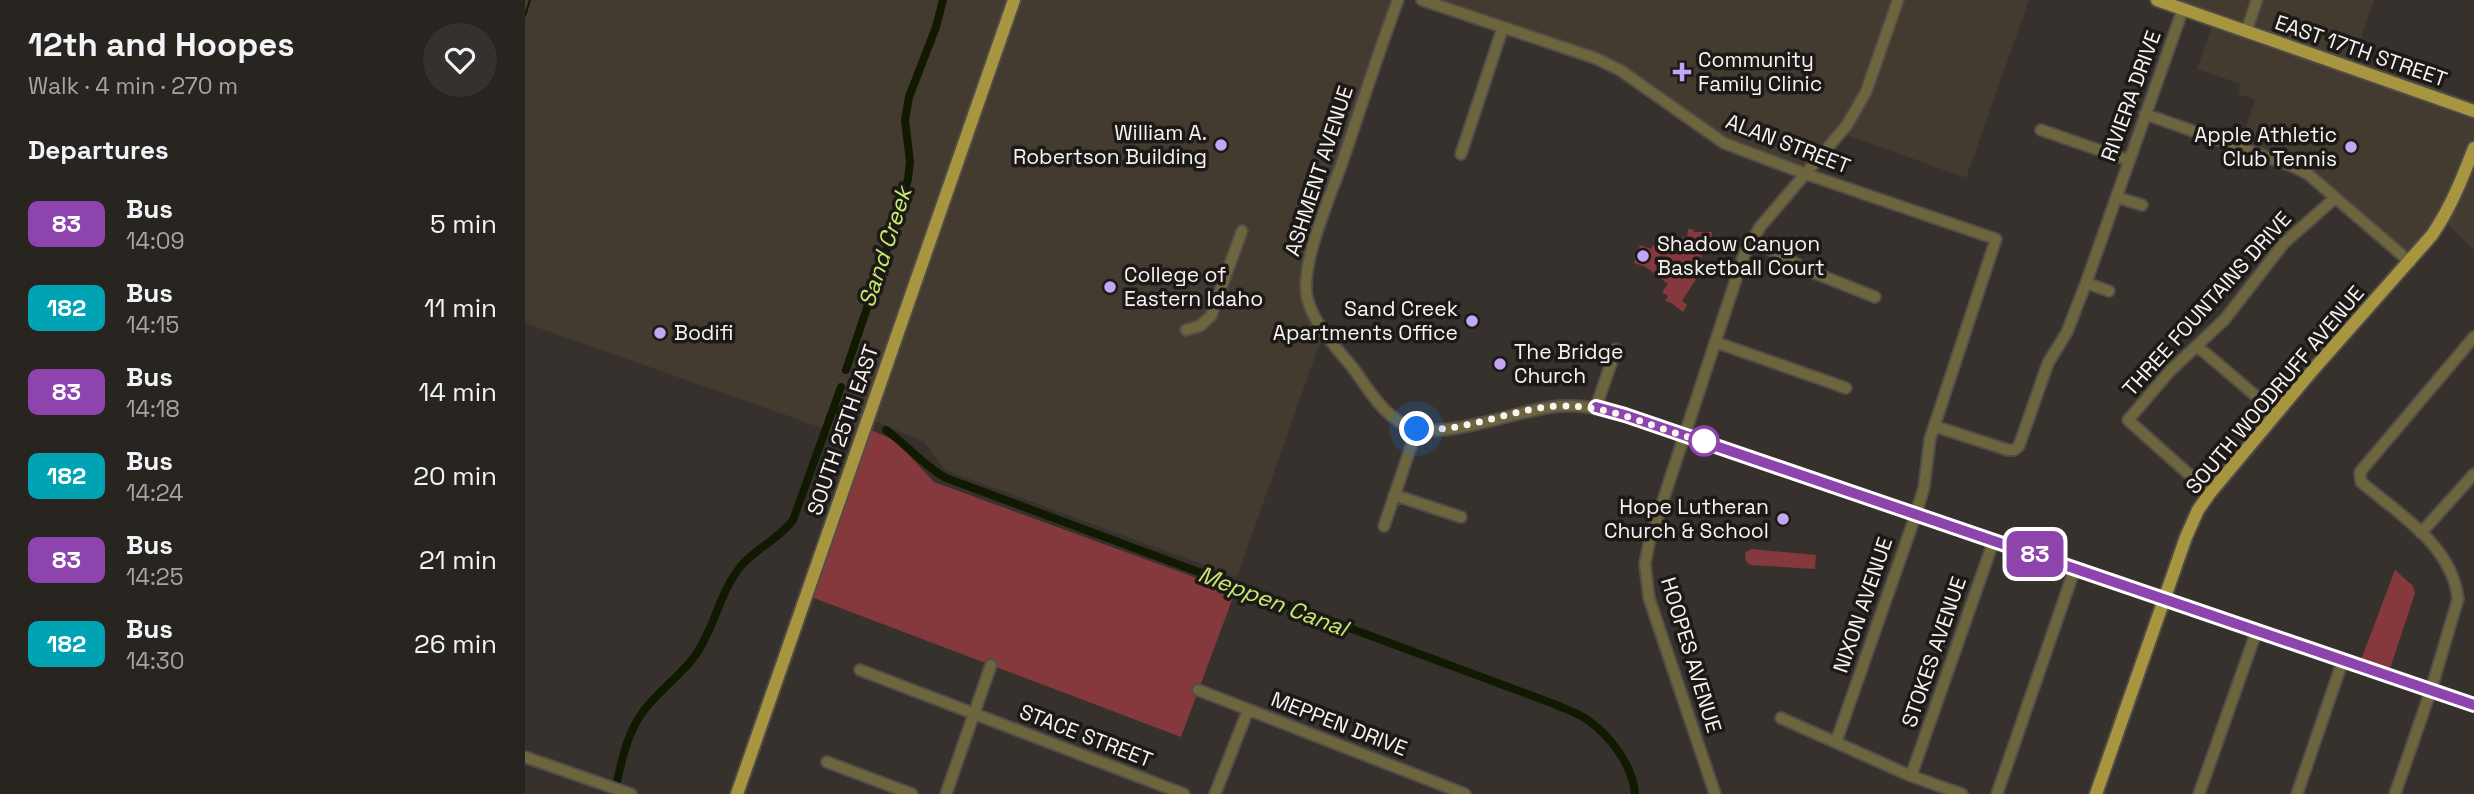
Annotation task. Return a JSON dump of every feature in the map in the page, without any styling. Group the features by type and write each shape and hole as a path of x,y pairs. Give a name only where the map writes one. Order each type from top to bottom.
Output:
{"main road":[{"name":"SOUTH 25TH EAST","path":"737,794 1014,0"},
{"name":"EAST 17TH STREET","path":"2157,0 2474,111"},
{"name":"SOUTH WOODRUFF AVENUE","path":"2096,794 2191,524 2210,493 2410,262 2447,213 2474,148"}],"street":[{"name":"ASHMENT AVENUE","path":"1398,0 1305,277 1311,310 1324,331 1388,413 1417,429"},
{"name":"ALAN STREET","path":"1422,0 1595,58 1620,70 1724,143 1996,239"},
{"name":"HOOPES AVENUE","path":"1715,794 1649,598 1646,579 1649,543 1683,435 1752,239 1859,107 1898,0"},
{"path":"2246,32 2257,0"},
{"name":"RIVIERA DRIVE","path":"1934,426 2008,450 2019,446 2048,363 2067,332 2086,283 2183,9"},
{"path":"1461,154 1503,27"},
{"path":"2145,114 2308,174 2410,262"},
{"path":"2041,130 2128,160"},
{"path":"2116,197 2142,205"},
{"name":"THREE FOUNTAINS DRIVE","path":"2210,493 2129,420 2170,371 2225,318 2284,243 2335,198"},
{"path":"1185,330 1200,326 1211,316 1243,231"},
{"path":"1752,239 1807,270 1875,297"},
{"name":"NIXON AVENUE","path":"1836,742 1916,514 1924,487 1927,454 1934,426 1996,239"},
{"path":"2086,283 2109,291"},
{"path":"2395,794 2431,690 2458,599 2457,585 2449,564 2421,533 2361,482 2360,472 2474,337"},
{"path":"1715,342 1846,388"},
{"path":"2197,346 2276,414"},
{"path":"1596,407 1616,348"},
{"path":"1384,526 1417,429 1439,430 1555,406 1596,407 2474,705"},
{"path":"2421,533 2474,474"},
{"path":"1394,495 1461,517"},
{"name":"STOKES AVENUE","path":"1911,776 1994,540"},
{"path":"1997,794 2075,568"},
{"path":"2199,794 2257,630"},
{"path":"2297,794 2343,660"},
{"path":"946,794 991,665"},
{"name":"STACE STREET","path":"860,670 1184,794"},
{"name":"MEPPEN DRIVE","path":"1198,690 1465,794"},
{"path":"1215,794 1248,710"},
{"path":"1781,718 1911,776 1962,794"},
{"path":"525,757 631,794"},
{"path":"827,762 912,794"}],"shaded area":[{"path":"525,0 1398,0 1308,264 1307,296 1324,331 1237,577 945,470 924,442 872,420 859,441 525,323"},
{"path":"1422,0 2029,0 1966,178 1841,133 1806,174 1753,156 1620,70"},
{"path":"2157,0 2374,0 2351,68 2474,111 2474,250 2443,220 2410,262 2308,174 2239,147 2255,100 2238,94 2240,84 2197,69 2214,20"},
{"path":"1688,229 1694,232 1712,232 1711,243 1704,243 1698,276 1682,301 1687,305 1683,312 1665,301 1668,296 1662,292 1668,284 1646,267 1634,263 1640,245 1651,249 1653,245 1681,247 1682,237 1687,237"},
{"path":"864,427 896,441 934,482 1235,592 1181,737 806,595"},
{"path":"1751,549 1816,555 1815,569 1750,565 1746,561 1745,553"},
{"path":"2395,570 2413,586 2415,593 2388,675 2359,665"}],"waterway":[{"path":"525,16 530,0"},
{"name":"Sand Creek","path":"846,370 908,179 910,162 905,120 909,97 936,27 943,0"},
{"name":"Sand Creek","path":"614,794 621,762 636,722 655,697 697,653 728,586 741,566 793,520 841,387"},
{"path":"834,409 850,415"},
{"name":"Meppen Canal","path":"886,430 930,468 946,478 1576,713 1613,744 1630,773 1635,794"}],"bus line":[{"name":"83","path":"1596,407 2474,705"}],"place":[{"name":"Community Family Clinic","path":"1682,72"},
{"name":"William A. Robertson Building","path":"1221,145"},
{"name":"Apple Athletic Club Tennis","path":"2351,147"},
{"name":"Shadow Canyon Basketball Court","path":"1643,256"},
{"name":"College of Eastern Idaho","path":"1110,287"},
{"name":"Sand Creek Apartments Office","path":"1472,321"},
{"name":"Bodifi","path":"660,333"},
{"name":"The Bridge Church","path":"1500,364"},
{"name":"Hope Lutheran Church & School","path":"1783,519"}],"route":[{"path":"1417,429 1439,430 1548,407 1577,406 1596,407 1704,441"}]}
